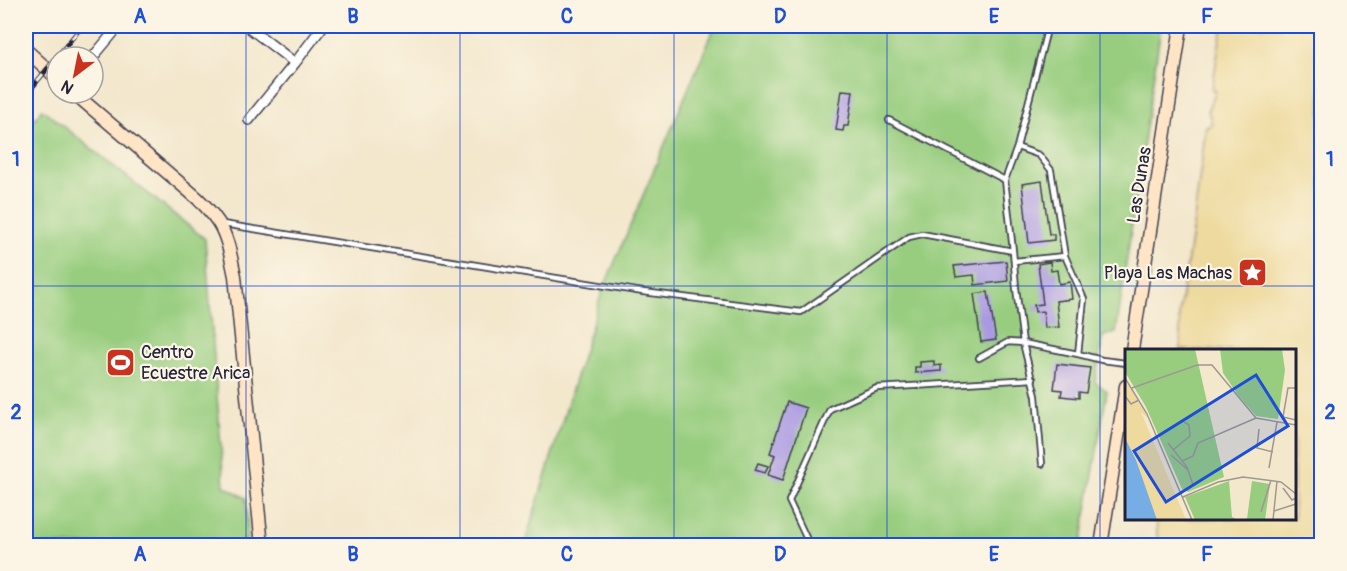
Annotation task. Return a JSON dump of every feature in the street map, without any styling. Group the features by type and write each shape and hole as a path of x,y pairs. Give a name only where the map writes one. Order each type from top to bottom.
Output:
{"main road":[{"name":"Las Dunas","path":"1132,349 1181,26"},
{"path":"26,50 45,67"},
{"path":"89,105 207,207 219,224 228,246 235,276 262,546"},
{"path":"1101,546 1125,392"}],"street":[{"path":"103,45 119,26"},
{"path":"247,26 295,63"},
{"path":"249,120 323,26"}],"lane":[{"path":"1042,464 1036,396 1023,343 1005,180 1017,147 1048,26"},
{"path":"889,120 1005,180"},
{"path":"1017,147 1039,155 1051,170 1065,256 1084,299 1078,354"},
{"path":"219,224 631,290 801,312 909,237 921,234 1013,251"},
{"path":"1014,261 1065,256"},
{"path":"979,358 1008,342 1125,363"},
{"path":"810,546 789,501 830,409 877,388 1033,379"}],"green space":[{"path":"715,26 1161,26 1116,333 1103,336 1095,382 1107,391 1081,545 524,546 602,292"},
{"name":"Centro Ecuestre Arica","path":"42,109 205,239 224,486 246,498 248,538 240,545 26,545 26,130"}],"sand":[{"name":"Playa Las Machas","path":"1224,26 1321,26 1321,545 1158,545 1156,520 1296,520 1296,349 1181,349 1179,314 1206,127 1212,125 1208,109 1216,91 1212,90"}],"building":[{"path":"842,90 853,91 848,126 844,126 843,131 836,130"},
{"path":"1042,181 1049,234 1054,234 1054,240 1029,243 1022,184"},
{"path":"1006,261 1008,281 975,285 974,275 956,277 954,266"},
{"path":"1050,262 1051,271 1057,270 1059,284 1070,282 1072,299 1056,301 1059,327 1045,328 1043,311 1035,312 1034,305 1043,304 1038,264"},
{"path":"988,292 996,340 981,342 974,294"},
{"path":"934,361 934,366 941,365 941,371 915,373 915,367 920,367 920,362"},
{"path":"1057,364 1090,368 1086,393 1079,392 1079,398 1061,396 1062,390 1054,389"},
{"path":"787,402 806,408 783,480 768,475 775,455 770,453"},
{"path":"758,463 768,466 765,473 755,470"}],"railway":[{"path":"26,95 82,26"}],"place":[{"name":"Playa Las Machas","path":"1253,273"},
{"name":"Centro Ecuestre Arica","path":"120,362"}]}
